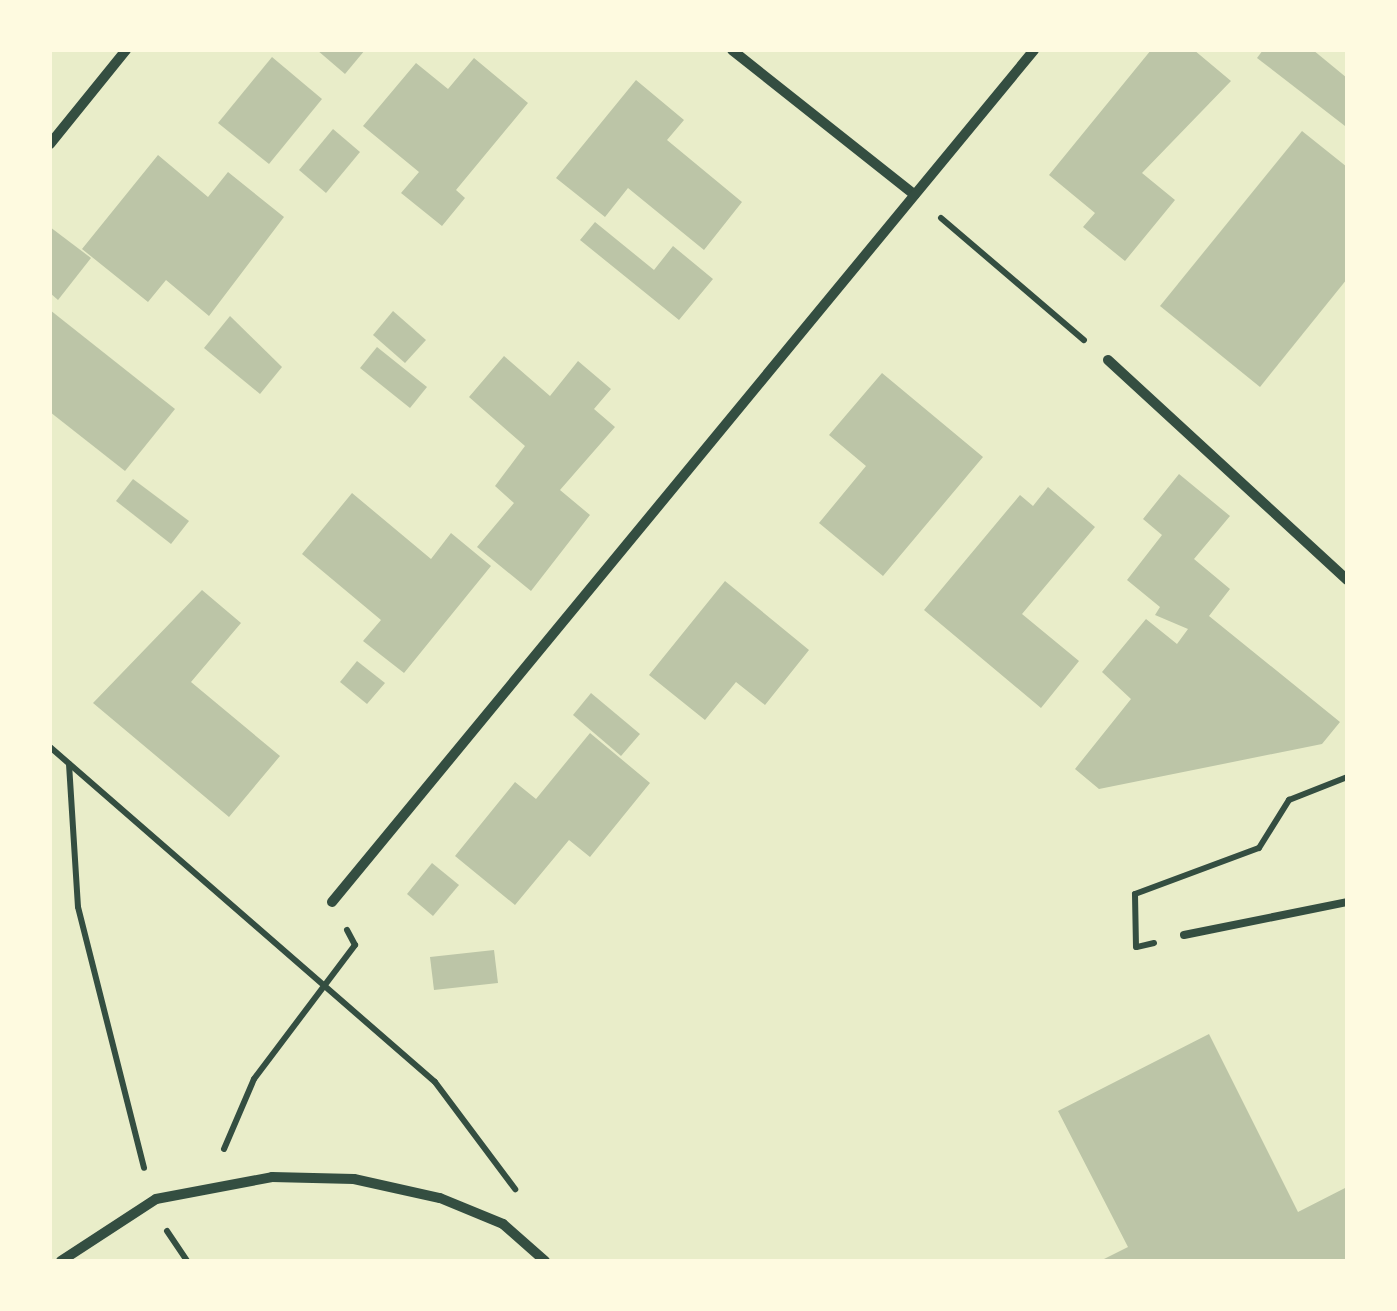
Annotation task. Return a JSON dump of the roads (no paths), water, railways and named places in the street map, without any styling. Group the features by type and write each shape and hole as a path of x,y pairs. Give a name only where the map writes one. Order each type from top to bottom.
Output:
{"street":[{"path":"50,144 126,50"},
{"path":"732,50 914,195"},
{"path":"332,902 1034,50"},
{"path":"1108,360 1347,580"},
{"path":"61,1261 156,1200 216,1184 354,1178 503,1224 545,1261"}],"lane":[{"path":"1184,936 1347,902"}]}
